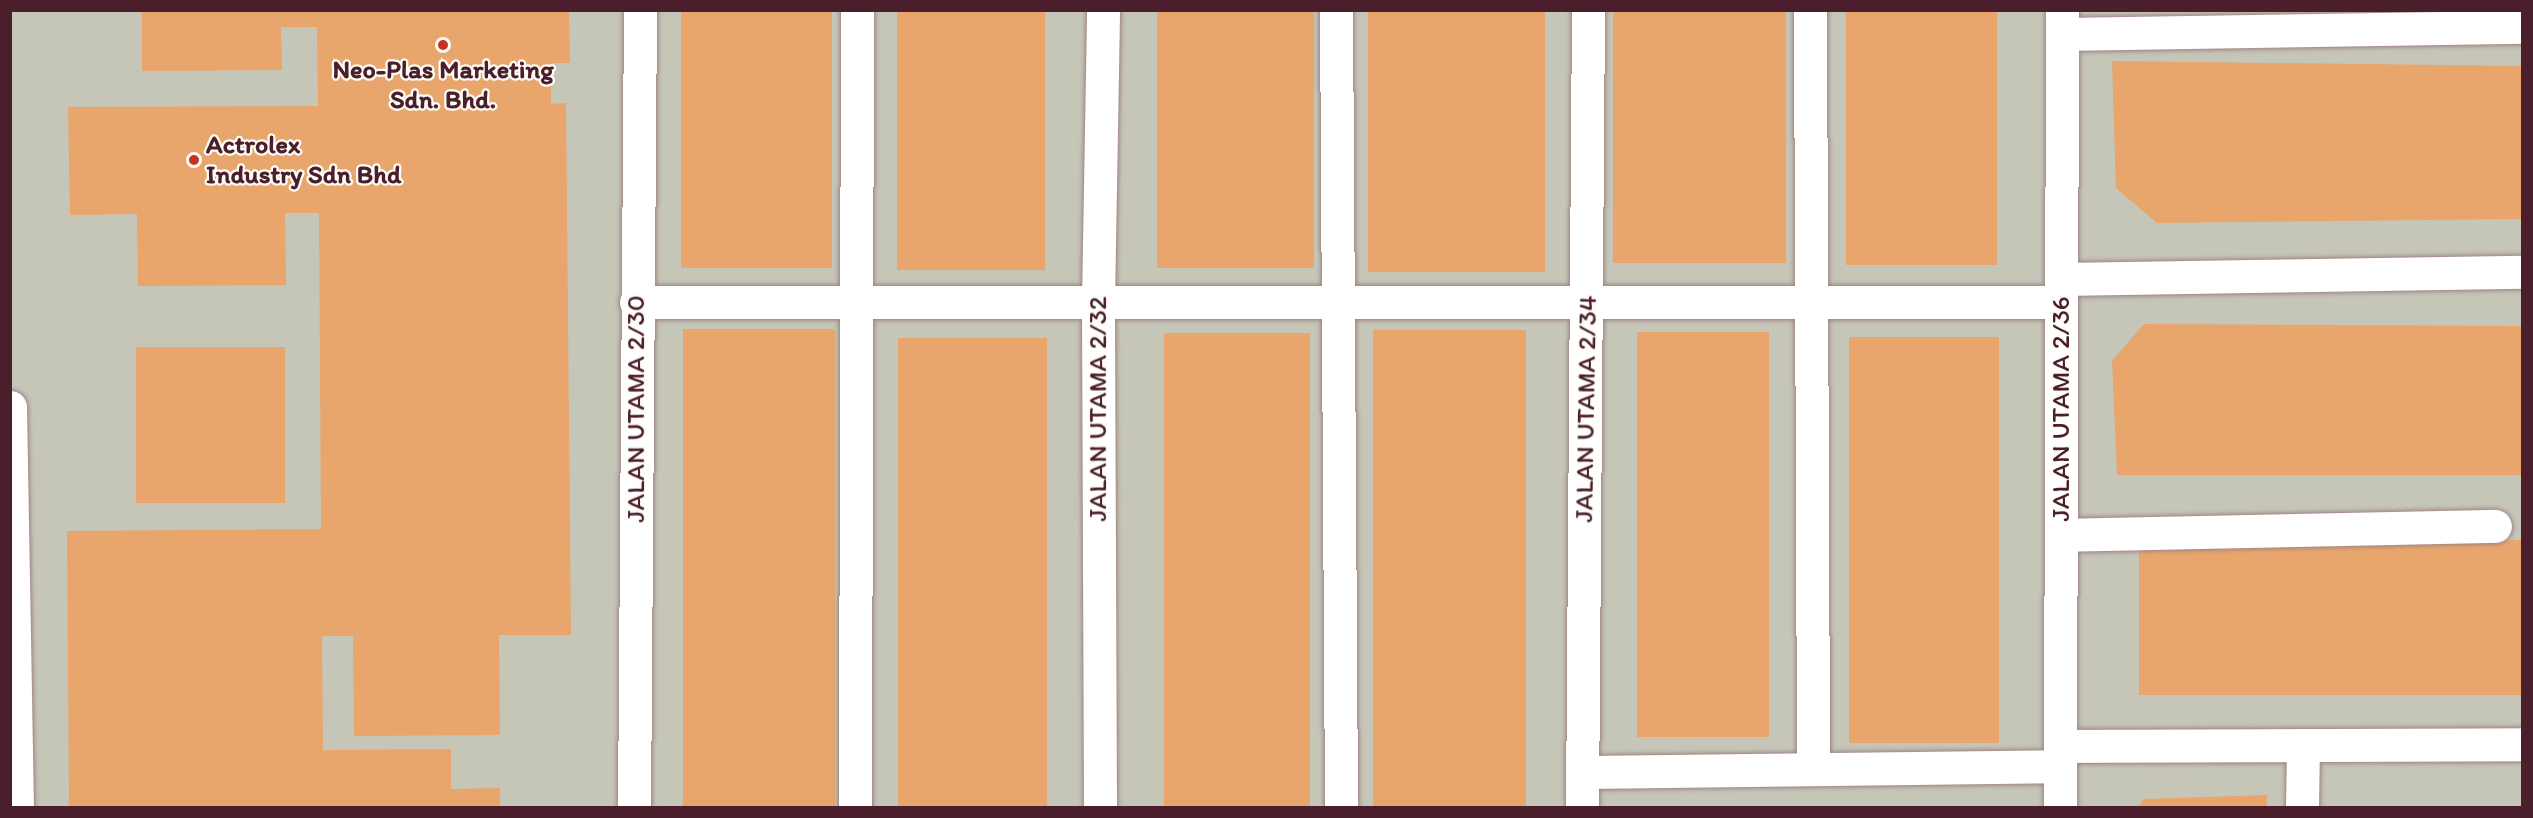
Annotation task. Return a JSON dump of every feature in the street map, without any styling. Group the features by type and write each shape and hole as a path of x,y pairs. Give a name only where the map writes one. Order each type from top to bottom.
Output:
{"street":[{"name":"JALAN UTAMA 2/30","path":"634,807 639,10"},
{"path":"855,807 859,302 857,10"},
{"name":"JALAN UTAMA 2/32","path":"1100,807 1098,302 1103,10"},
{"path":"1336,10 1341,807"},
{"name":"JALAN UTAMA 2/34","path":"1582,807 1588,10"},
{"path":"1810,10 1814,302 1813,768"},
{"path":"2062,22 2523,27"},
{"name":"JALAN UTAMA 2/36","path":"2060,807 2062,22"},
{"path":"636,302 1814,302 2523,272"},
{"path":"10,407 17,807"},
{"path":"2061,535 2495,526"},
{"path":"1582,772 1813,768 2303,745 2523,744"},
{"path":"2302,807 2303,745"}],"shaded area":[{"path":"10,11 2522,11 2522,807 10,807"}],"building":[{"path":"142,10 569,10 570,63 551,63 551,104 566,103 571,635 499,635 500,735 354,736 353,636 322,636 323,750 451,749 451,789 500,788 500,808 69,808 67,531 321,529 319,213 285,213 286,285 138,286 137,214 70,215 68,107 318,106 317,27 281,27 282,70 142,71"},
{"path":"681,10 832,10 832,268 681,268"},
{"path":"897,10 1045,10 1045,270 897,270"},
{"path":"1157,10 1314,10 1314,268 1157,268"},
{"path":"1368,10 1545,10 1545,272 1368,272"},
{"path":"1613,10 1786,10 1786,263 1613,263"},
{"path":"1846,10 1997,10 1997,265 1846,265"},
{"path":"2112,61 2522,66 2522,219 2157,223 2116,188"},
{"path":"2144,324 2522,326 2522,475 2117,475 2112,361"},
{"path":"683,329 835,329 835,808 683,808"},
{"path":"1373,330 1526,330 1526,808 1373,808"},
{"path":"1637,332 1769,332 1769,737 1637,737"},
{"path":"1164,333 1310,333 1310,808 1164,808"},
{"path":"1849,337 1999,337 1999,743 1849,743"},
{"path":"898,338 1047,338 1047,808 898,808"},
{"path":"136,347 285,347 285,503 136,503"},
{"path":"2139,540 2522,540 2522,695 2139,695"},
{"path":"2267,795 2267,808 2137,808 2144,799"}],"place":[{"name":"Neo-Plas Marketing Sdn. Bhd.","path":"443,45"},
{"name":"Actrolex Industry Sdn Bhd","path":"194,160"}]}
